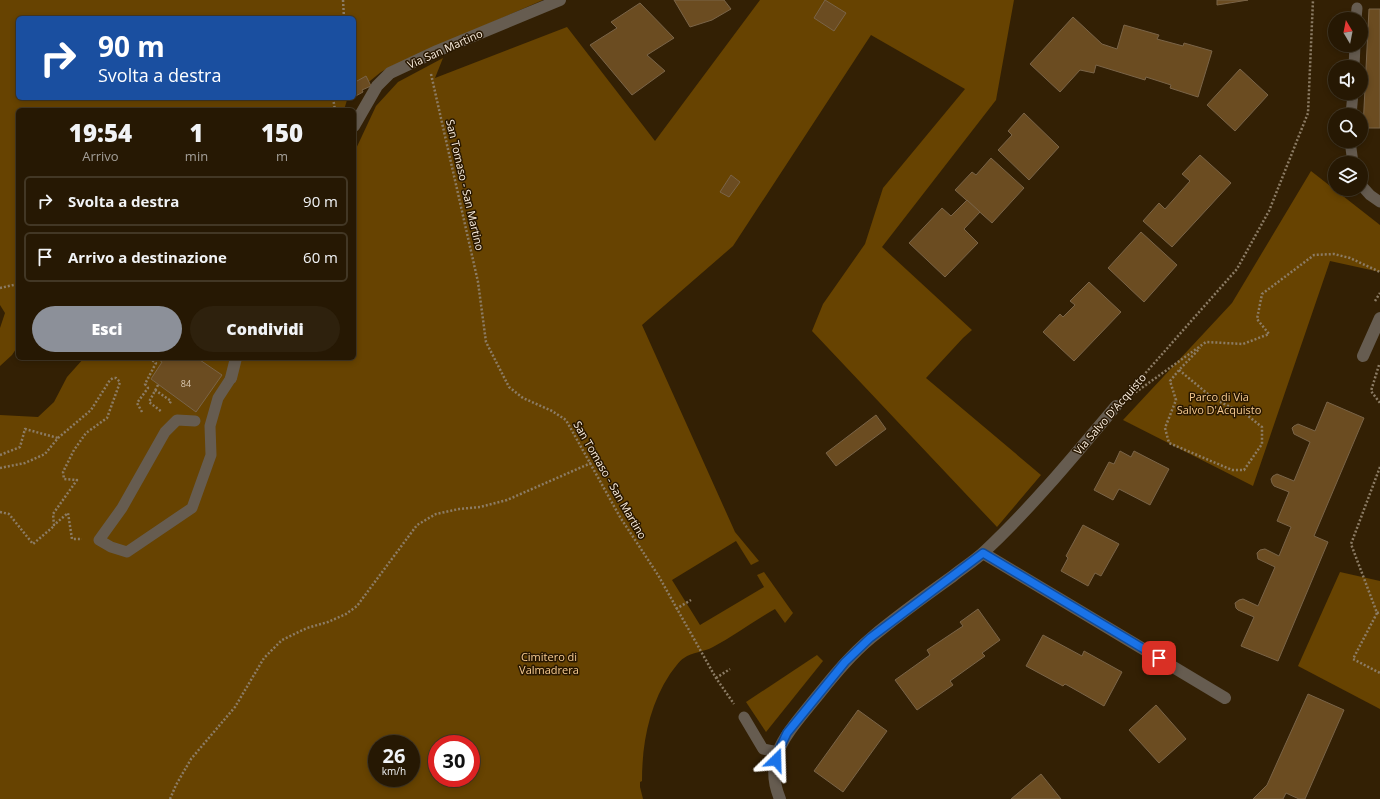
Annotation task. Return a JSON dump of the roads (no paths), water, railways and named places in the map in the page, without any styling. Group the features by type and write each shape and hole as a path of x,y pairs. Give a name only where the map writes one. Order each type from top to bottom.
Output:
{"street":[{"name":"Via San Martino","path":"356,123 377,86 390,73 437,51 560,0"},
{"path":"1363,356 1380,318"},
{"path":"231,378 236,360"},
{"name":"Via Salvo D'Acquisto","path":"780,799 775,787 773,769 778,752 787,733 845,662 870,638 983,553 1062,470 1116,406"},
{"path":"983,553 1225,698"}],"lane":[{"path":"1368,193 1380,202"},
{"path":"196,421 177,420 165,432 122,508 99,540 111,547 127,552 192,508 211,455 210,426 218,398 231,378"},
{"path":"744,717 763,749 778,752"}],"park label":[{"name":"Parco di Via Salvo D'Acquisto","path":"1219,403"},
{"name":"Cimitero di Valmadrera","path":"549,663"}]}
